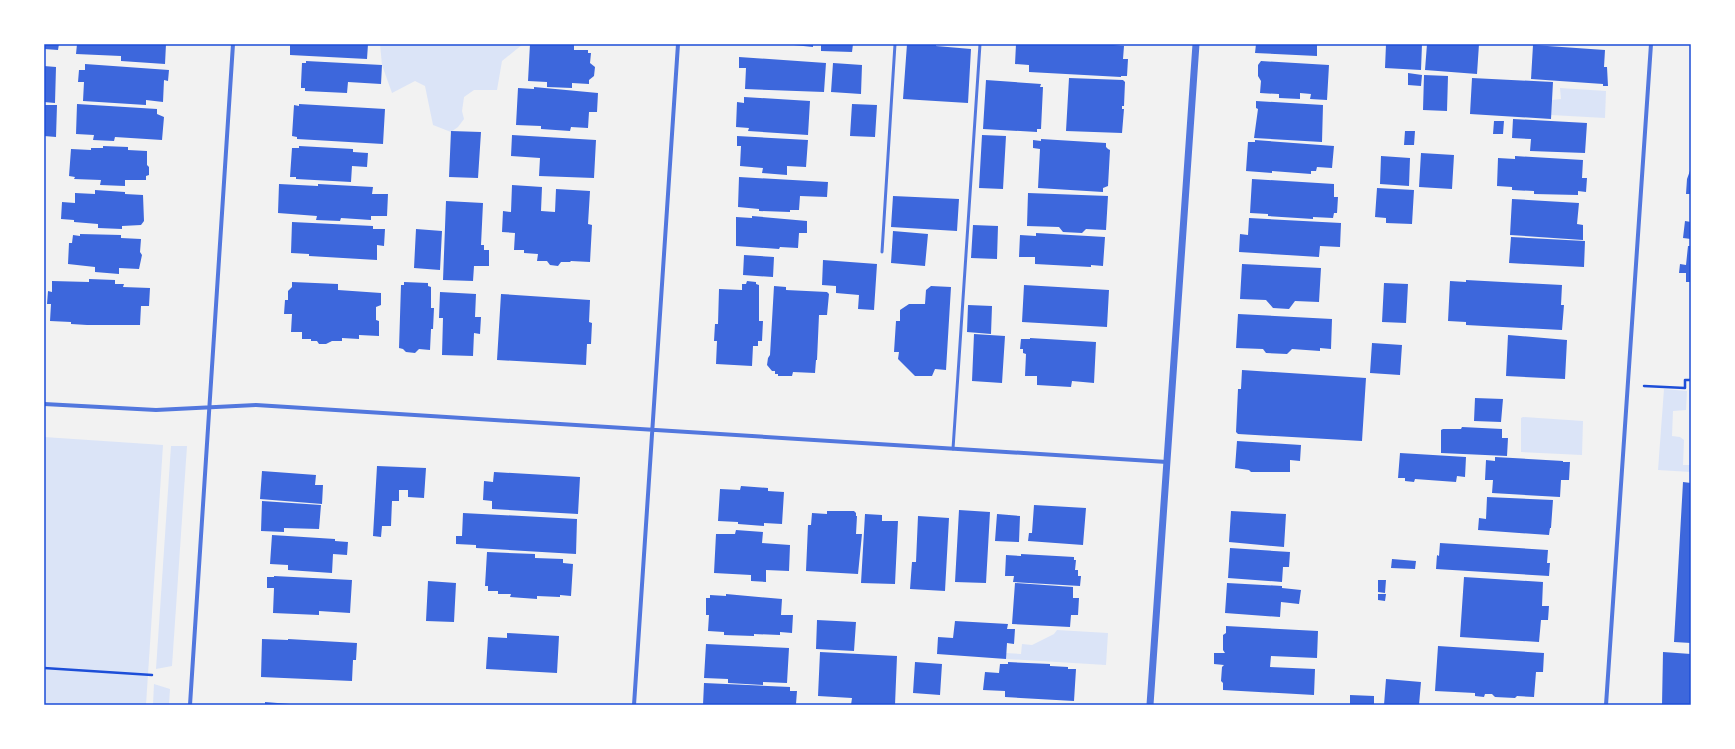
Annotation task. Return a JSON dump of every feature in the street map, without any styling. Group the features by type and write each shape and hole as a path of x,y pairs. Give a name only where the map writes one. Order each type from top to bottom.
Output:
{"street":[{"path":"190,705 233,44"},
{"path":"634,705 678,44"},
{"path":"1150,705 1196,44"},
{"path":"1606,705 1651,44"},
{"path":"44,404 156,410 256,405 1167,462"}],"lane":[{"path":"882,252 895,44"},
{"path":"953,449 980,44"}],"path":[{"path":"1627,385 1685,388 1685,380 1691,380"},
{"path":"44,668 152,674"}],"shaded area":[{"path":"380,44 523,44 502,61 497,90 474,90 464,97 462,111 464,119 458,127 451,132 433,125 425,86 415,81 392,93 382,65"},
{"path":"1560,88 1606,91 1605,118 1551,115 1552,100 1561,99"},
{"path":"1664,389 1687,391 1686,410 1673,411 1672,436 1680,437 1684,440 1683,465 1691,465 1691,472 1658,470"},
{"path":"1521,418 1583,421 1582,455 1521,452"},
{"path":"44,437 163,445 146,705 44,705"},
{"path":"171,446 187,446 172,666 156,669"},
{"path":"1057,630 1108,633 1106,665 1006,659 1006,653 1021,654 1022,644 1032,645 1054,634"},
{"path":"154,684 170,689 169,705 153,705"}],"building":[{"path":"44,44 59,44 58,50 44,49"},
{"path":"77,44 166,44 165,64 121,61 121,56 76,54"},
{"path":"290,44 368,44 367,59 290,55"},
{"path":"530,44 574,45 574,50 588,50 588,53 591,53 590,63 595,67 594,76 589,80 589,84 572,83 572,88 547,87 547,82 528,81"},
{"path":"784,44 813,44 813,47"},
{"path":"821,44 853,44 852,52 821,51"},
{"path":"907,44 936,44 936,46 971,49 968,103 903,99"},
{"path":"1016,44 1103,44 1124,46 1123,59 1128,59 1127,76 1121,77 1029,72 1029,65 1015,64"},
{"path":"1256,44 1317,44 1317,56 1255,53"},
{"path":"1386,44 1422,44 1421,70 1385,68"},
{"path":"1427,44 1479,44 1477,74 1425,70"},
{"path":"1533,45 1605,50 1604,67 1607,67 1608,86 1603,86 1603,84 1531,79"},
{"path":"739,57 826,63 824,92 745,89 746,68 739,68"},
{"path":"306,61 382,65 381,84 348,82 347,93 305,91 305,88 301,88 301,84 302,63 306,63"},
{"path":"1261,61 1329,65 1327,100 1310,99 1311,94 1300,93 1300,99 1279,98 1279,94 1260,93 1261,81 1258,76 1258,65"},
{"path":"833,63 862,65 861,94 831,92"},
{"path":"85,64 169,70 168,81 164,80 163,102 146,100 146,105 83,101 84,82 78,82 79,70 85,70"},
{"path":"44,66 56,67 55,103 44,102"},
{"path":"1408,73 1422,75 1421,86 1408,85"},
{"path":"1424,75 1448,76 1447,111 1423,110"},
{"path":"1069,78 1123,80 1125,82 1124,106 1122,106 1122,109 1124,109 1122,133 1066,131"},
{"path":"1472,78 1553,82 1551,119 1470,114"},
{"path":"986,80 1041,84 1040,87 1043,87 1041,129 1037,129 1037,132 983,129"},
{"path":"534,87 598,93 597,112 589,112 588,128 571,127 570,131 541,129 541,126 516,125 518,88 534,89"},
{"path":"744,97 810,101 808,135 748,131 749,128 736,127 737,102 744,103"},
{"path":"1256,101 1323,105 1322,142 1254,138 1258,109 1256,108"},
{"path":"77,104 157,109 157,114 164,117 162,140 115,137 114,141 93,140 94,135 76,134"},
{"path":"299,104 385,109 383,144 297,139 297,137 292,136 294,105 299,106"},
{"path":"852,104 877,105 875,137 850,136"},
{"path":"44,105 57,105 56,137 44,136"},
{"path":"1513,119 1587,123 1585,153 1530,151 1531,139 1512,138"},
{"path":"1494,121 1504,121 1503,134 1493,134"},
{"path":"451,131 481,132 478,178 449,177"},
{"path":"1405,131 1415,131 1414,145 1404,145"},
{"path":"512,135 596,140 594,178 539,176 540,158 511,156"},
{"path":"982,135 1006,136 1003,189 979,188"},
{"path":"737,136 808,140 806,167 787,166 787,175 762,173 763,168 740,166 741,146 737,146"},
{"path":"1041,139 1106,143 1106,147 1110,150 1108,186 1103,188 1103,192 1038,188 1040,149 1033,148 1033,140 1041,141"},
{"path":"1255,140 1334,146 1332,168 1317,167 1316,171 1311,171 1311,174 1246,171 1248,142 1255,142"},
{"path":"103,146 128,147 128,150 147,151 149,175 146,176 146,180 125,180 125,186 100,185 101,180 74,179 75,177 69,176 71,149 91,150 91,148 103,148"},
{"path":"299,146 353,149 353,152 368,153 367,167 352,166 351,182 296,179 296,177 290,177 292,148 299,148"},
{"path":"1421,153 1454,155 1452,189 1419,187"},
{"path":"1381,156 1410,158 1409,186 1380,184"},
{"path":"1515,156 1583,160 1582,178 1587,178 1586,192 1578,191 1578,195 1534,194 1534,191 1512,190 1512,187 1497,186 1498,158 1515,159"},
{"path":"1691,168 1691,194 1686,194 1687,179"},
{"path":"739,177 828,182 827,197 800,196 799,210 790,210 790,212 759,211 759,209 738,207"},
{"path":"1252,179 1334,184 1334,197 1338,197 1337,213 1334,213 1333,218 1313,217 1313,219 1268,216 1268,214 1250,213"},
{"path":"279,184 318,186 318,184 373,187 372,194 388,194 387,216 371,216 371,220 341,218 340,221 316,220 317,216 278,213"},
{"path":"512,185 542,187 541,211 555,212 556,189 590,191 588,224 592,225 590,262 571,261 561,262 558,266 550,265 547,261 537,261 538,254 524,253 524,250 514,250 515,233 502,232 503,211 511,212"},
{"path":"1377,188 1414,190 1412,224 1386,223 1386,218 1375,217"},
{"path":"95,190 143,195 144,221 141,225 122,226 122,229 98,228 98,224 74,222 74,220 61,219 62,202 75,203 75,193 95,194"},
{"path":"1028,193 1108,196 1106,230 1086,229 1082,233 1063,232 1059,227 1027,226"},
{"path":"893,196 959,199 957,231 891,227"},
{"path":"1512,199 1579,203 1577,224 1583,225 1583,240 1510,235"},
{"path":"446,201 483,203 481,245 484,245 484,250 489,250 489,266 474,266 473,281 443,280"},
{"path":"752,216 807,221 807,233 799,233 798,248 780,247 779,249 736,246 736,217 752,218"},
{"path":"1249,218 1341,223 1340,247 1320,246 1319,257 1239,252 1240,234 1248,235"},
{"path":"1685,221 1691,222 1691,239 1683,238"},
{"path":"292,222 373,226 373,229 385,229 384,246 377,245 377,260 309,256 309,254 291,253"},
{"path":"973,225 998,226 997,259 971,258"},
{"path":"416,229 442,231 440,270 414,268"},
{"path":"893,231 928,234 925,266 891,263"},
{"path":"1036,233 1105,237 1103,266 1091,265 1091,267 1035,264 1035,257 1019,257 1020,235 1036,236"},
{"path":"80,234 121,235 121,238 141,239 140,252 142,255 139,269 119,268 119,274 95,272 95,267 68,264 69,243 72,243 73,235 80,236"},
{"path":"1511,237 1585,241 1584,267 1509,263"},
{"path":"1688,246 1691,246 1691,282 1686,282 1686,273 1679,273 1680,264 1686,265"},
{"path":"744,255 774,257 773,277 743,275"},
{"path":"823,260 877,264 874,310 858,309 859,295 836,293 836,286 822,285"},
{"path":"1242,264 1321,268 1319,302 1295,301 1289,309 1273,308 1266,300 1240,299"},
{"path":"89,279 115,280 115,284 124,284 123,287 150,288 149,306 141,306 140,325 87,325 71,324 71,322 50,321 51,304 47,304 48,291 52,292 52,281 89,282"},
{"path":"1466,280 1562,285 1561,305 1564,305 1562,330 1466,325 1466,322 1448,321 1450,281 1466,282"},
{"path":"747,281 756,282 756,284 759,285 759,321 763,321 762,341 758,341 758,346 753,346 752,366 716,364 717,341 714,341 715,324 718,324 719,289 742,290 742,284 746,284"},
{"path":"292,282 338,284 338,290 381,293 381,305 376,307 376,320 379,321 379,336 359,335 359,339 342,338 342,341 332,341 326,344 319,344 317,341 311,341 311,339 302,339 302,332 291,332 292,314 284,314 285,300 288,300 288,291 292,287"},
{"path":"404,282 428,283 428,286 431,287 431,308 434,308 430,350 419,349 415,353 406,352 399,348 401,285 404,285"},
{"path":"1384,283 1408,284 1406,323 1382,322"},
{"path":"1024,285 1109,290 1107,327 1022,322"},
{"path":"774,286 786,287 786,290 827,292 829,294 827,315 819,315 815,373 793,372 792,376 778,376 778,374 775,374 775,371 772,371 767,365 770,355"},
{"path":"931,286 951,287 946,370 935,369 932,376 915,376 898,359 899,352 894,352 896,321 900,321 900,310 909,304 925,304 926,290"},
{"path":"440,292 476,294 475,317 481,317 480,334 474,333 473,356 442,355 443,318 439,318"},
{"path":"501,294 590,300 589,322 592,323 591,344 587,344 586,365 497,360"},
{"path":"968,305 992,306 991,334 967,332"},
{"path":"1238,314 1332,319 1331,349 1320,348 1320,351 1292,349 1287,354 1266,353 1263,349 1236,348"},
{"path":"974,334 1005,336 1002,383 972,381"},
{"path":"1508,335 1567,340 1565,379 1506,376"},
{"path":"1030,338 1096,342 1094,383 1072,381 1071,387 1037,385 1037,376 1025,376 1026,354 1023,353 1023,349 1020,349 1021,339"},
{"path":"1372,343 1402,345 1400,375 1370,373"},
{"path":"1242,370 1366,378 1362,441 1238,434 1236,432 1238,389 1241,389"},
{"path":"1475,398 1503,399 1501,422 1474,421"},
{"path":"1462,427 1502,429 1502,438 1508,438 1507,456 1441,453 1441,430 1461,429"},
{"path":"1237,441 1301,445 1300,461 1290,460 1290,472 1251,472 1249,470 1235,468"},
{"path":"1400,453 1466,457 1465,477 1457,476 1456,482 1415,479 1414,482 1405,481 1405,478 1398,478"},
{"path":"1495,457 1570,462 1569,480 1561,480 1560,497 1492,493 1493,480 1485,480 1486,460 1495,461"},
{"path":"377,466 426,468 424,498 408,497 408,490 399,490 399,501 392,501 391,526 382,526 381,537 373,536"},
{"path":"262,471 316,475 315,485 323,485 322,504 260,499"},
{"path":"494,472 580,477 578,514 492,509 492,501 483,500 484,481 493,482"},
{"path":"1683,482 1691,483 1691,643 1674,642"},
{"path":"741,486 768,488 768,491 784,492 782,524 764,523 764,526 718,521 720,489 740,490"},
{"path":"1487,497 1553,500 1549,535 1478,530 1479,518 1486,519"},
{"path":"262,501 321,505 319,529 284,528 284,532 261,531"},
{"path":"1034,505 1086,508 1083,545 1028,541 1029,533 1032,533"},
{"path":"959,510 990,512 986,583 955,582"},
{"path":"827,511 854,511 856,513 856,534 862,534 858,574 806,571 808,525 811,525 812,513 827,514"},
{"path":"1231,511 1286,514 1284,547 1229,542"},
{"path":"463,513 577,519 576,554 476,548 476,545 456,544 456,536 462,536"},
{"path":"865,514 882,515 882,521 898,521 895,584 861,583"},
{"path":"997,514 1020,516 1019,542 995,541"},
{"path":"918,516 949,518 945,591 910,589 912,562 916,562"},
{"path":"736,530 763,532 762,543 790,545 789,571 766,570 766,582 751,581 751,575 714,573 716,534 735,534"},
{"path":"272,535 335,539 335,541 348,542 347,555 333,554 332,573 288,570 288,565 270,564"},
{"path":"1440,543 1548,550 1547,563 1550,563 1549,576 1436,569"},
{"path":"1230,548 1290,552 1289,567 1283,567 1282,582 1228,578"},
{"path":"487,552 535,554 535,558 563,559 563,563 573,564 571,596 537,596 537,599 510,597 511,594 498,594 498,591 488,591 488,586 485,586"},
{"path":"1021,554 1074,557 1074,560 1076,560 1075,570 1078,570 1078,576 1081,576 1080,586 1013,582 1014,576 1005,576 1006,555 1021,556"},
{"path":"1392,559 1416,561 1415,569 1391,568"},
{"path":"274,576 352,580 350,613 319,611 319,615 273,613 274,588 267,588 267,577"},
{"path":"1464,577 1543,582 1542,606 1549,606 1548,620 1541,620 1539,642 1460,637"},
{"path":"1378,580 1386,580 1385,593 1378,592"},
{"path":"428,581 456,583 454,622 426,621"},
{"path":"1015,583 1073,587 1073,598 1079,598 1078,615 1071,615 1070,627 1012,624"},
{"path":"1227,583 1282,586 1282,588 1301,590 1299,604 1281,602 1280,617 1225,613"},
{"path":"726,594 782,599 781,615 793,615 792,633 780,632 780,635 754,634 754,636 724,635 724,632 708,631 709,615 706,615 706,598 710,598 710,595 726,596"},
{"path":"1378,594 1386,594 1385,601 1378,600"},
{"path":"817,620 856,622 854,651 816,649"},
{"path":"955,621 1008,624 1007,629 1015,629 1014,644 1007,643 1006,659 937,654 938,637 953,638"},
{"path":"1226,626 1318,631 1317,658 1271,656 1270,667 1315,669 1314,695 1223,690 1223,683 1221,681 1222,667 1224,665 1214,664 1214,653 1225,653 1223,650 1223,635 1226,633"},
{"path":"507,633 559,636 557,673 486,669 488,637 507,638"},
{"path":"262,639 357,643 356,660 353,660 352,681 261,677"},
{"path":"706,644 789,648 787,683 763,682 763,685 728,683 728,679 704,678"},
{"path":"1438,646 1544,653 1543,672 1536,672 1534,697 1495,697 1492,694 1485,694 1484,697 1475,696 1475,693 1435,691"},
{"path":"820,652 897,656 895,705 851,705 852,698 818,696"},
{"path":"1663,652 1691,654 1691,705 1662,705"},
{"path":"915,662 942,664 940,695 913,693"},
{"path":"1008,662 1050,664 1050,666 1076,669 1074,701 1005,697 1005,691 983,690 985,672 999,673 1000,664 1008,664"},
{"path":"1386,679 1421,682 1419,705 1384,705"},
{"path":"704,683 790,687 790,691 797,691 796,704 703,705"},
{"path":"1350,695 1374,696 1374,705 1350,705"},
{"path":"265,702 290,704 290,705 265,705"}]}
